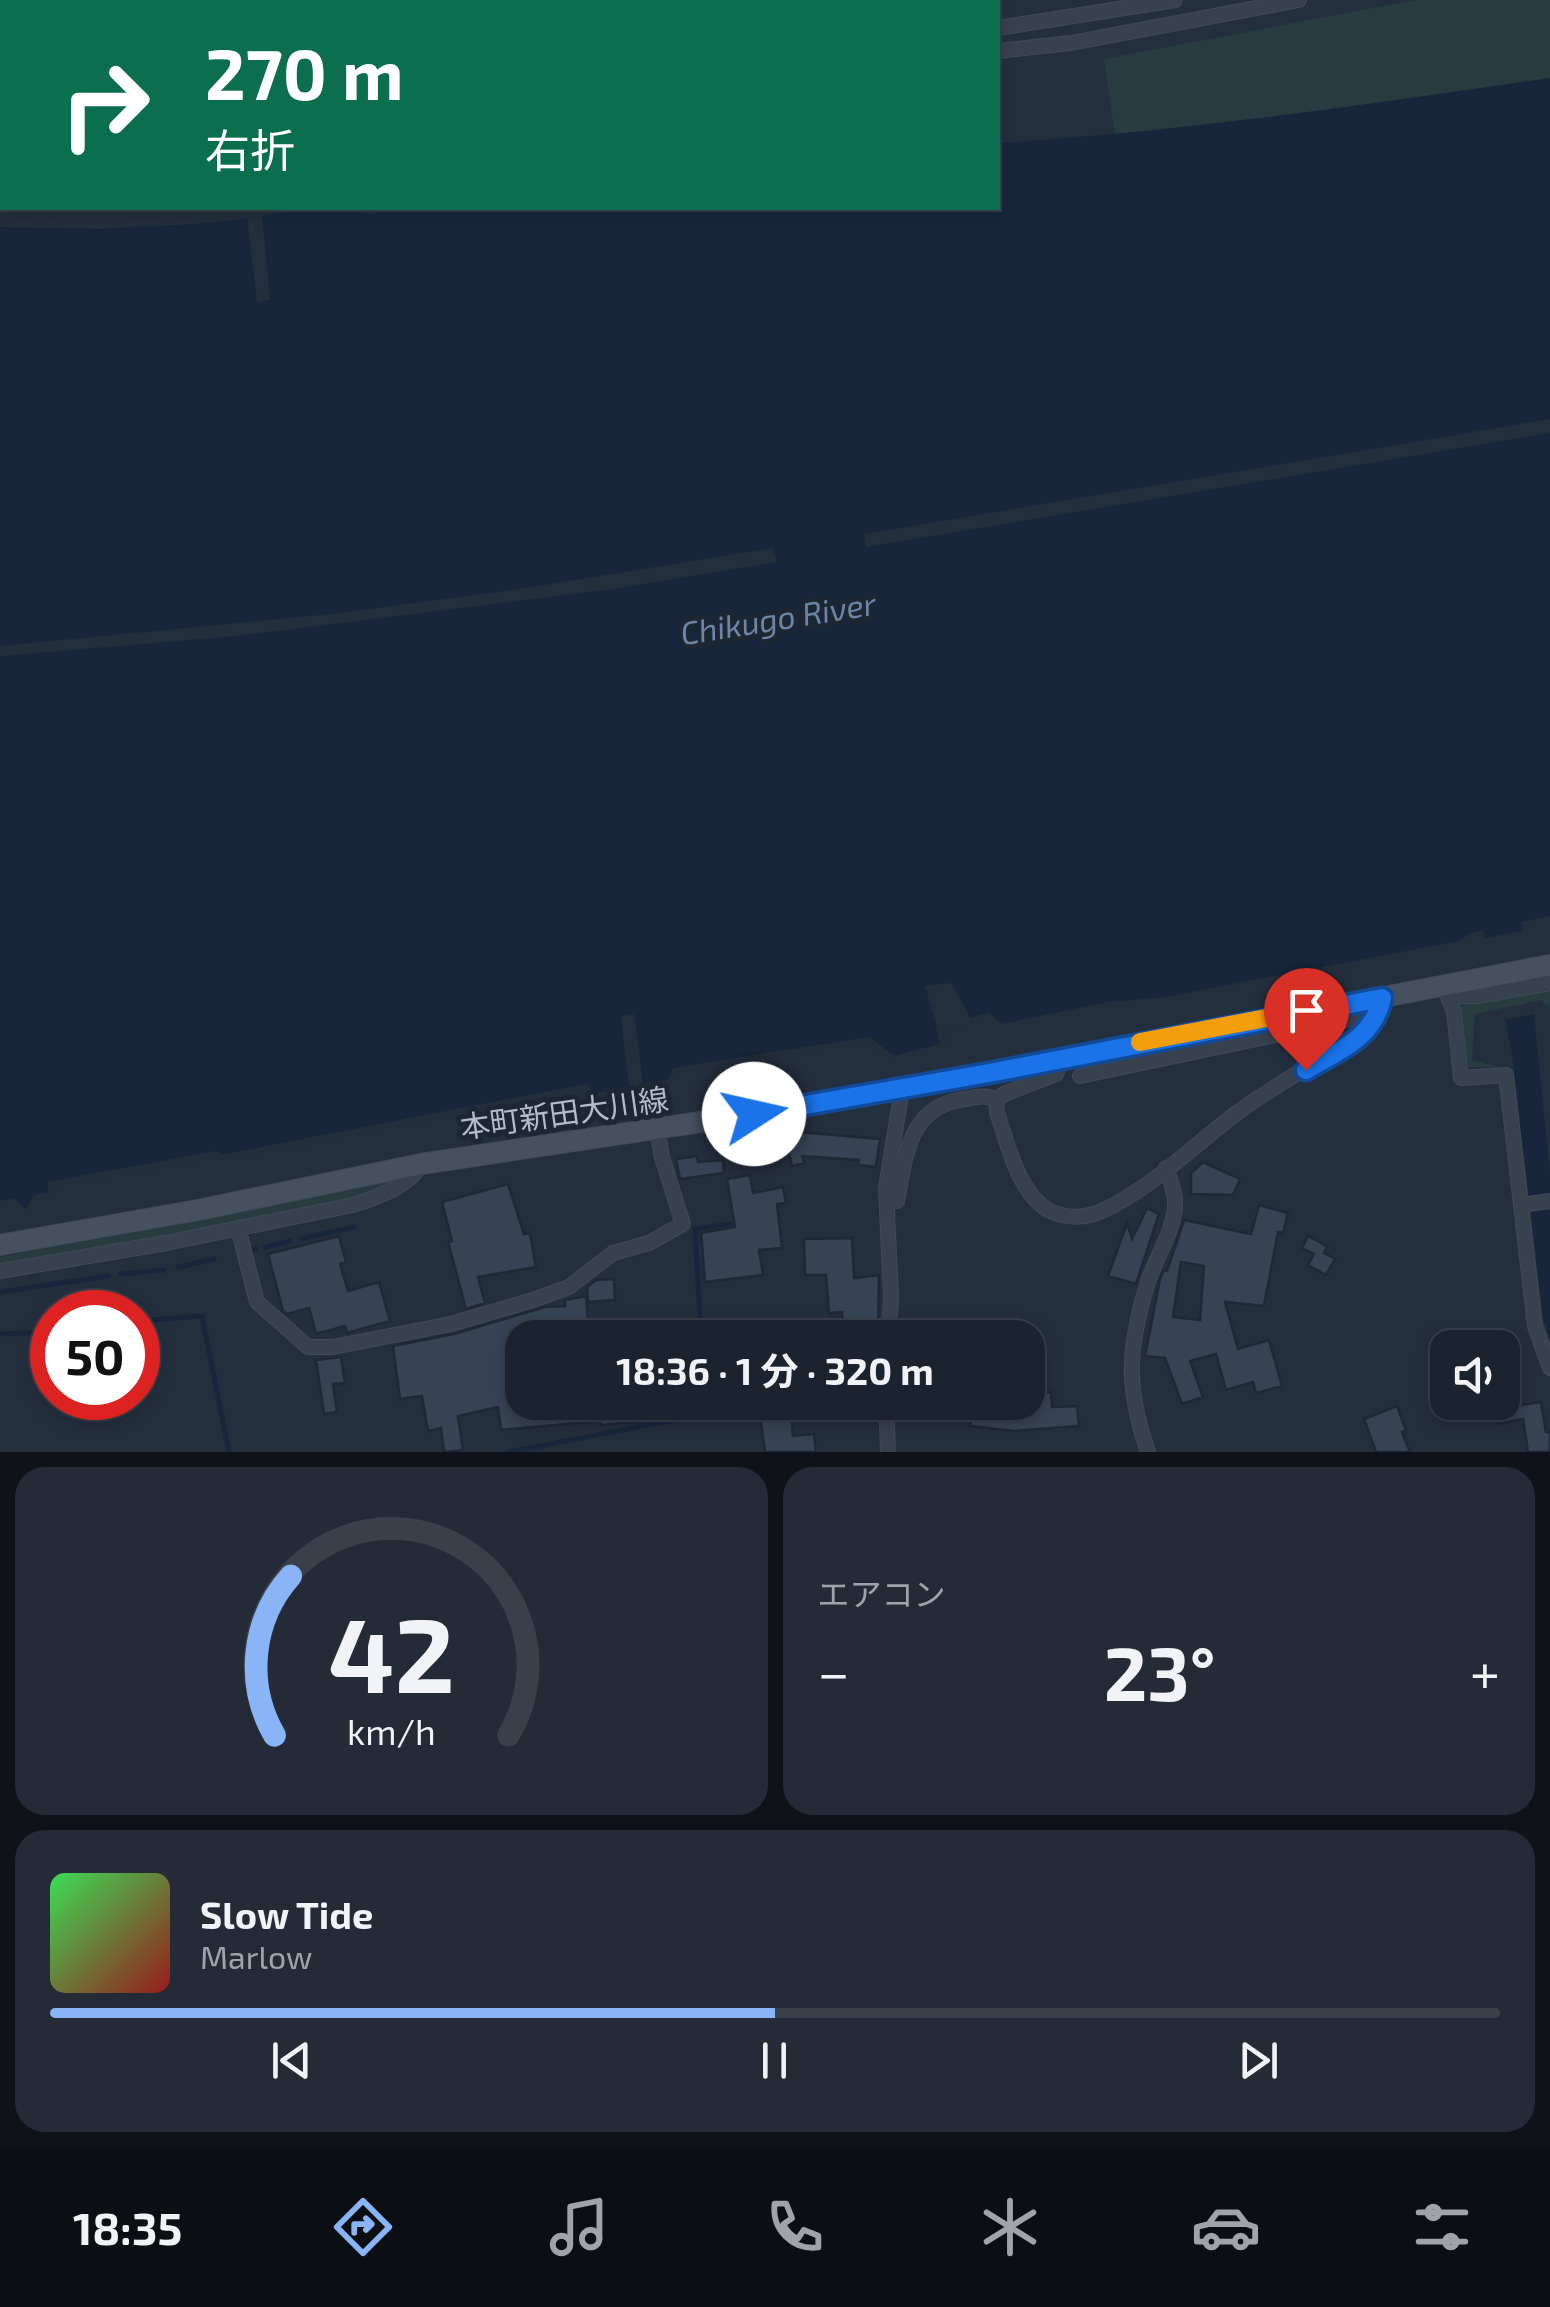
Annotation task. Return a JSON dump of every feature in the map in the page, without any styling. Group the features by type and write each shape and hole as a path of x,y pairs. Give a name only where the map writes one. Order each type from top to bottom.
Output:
{"main road":[{"name":"本町新田大川線","path":"0,1245 198,1210 421,1164 902,1088 1380,1006 1550,965"}],"street":[{"path":"1000,28 1174,0"},
{"path":"1000,51 1071,43 1299,0"},
{"path":"1550,983 1478,996 1447,992 1461,1078 1506,1075 1535,1326 1550,1368"},
{"path":"1080,1076 1380,1006"},
{"path":"996,1100 1006,1142 1026,1185 1040,1204 1053,1213 1073,1218 1098,1214 1130,1196 1243,1109 1368,1031 1380,1006"},
{"path":"996,1100 1056,1074 1060,1059"},
{"path":"889,1320 886,1188 902,1088"},
{"path":"888,1202 898,1201 920,1120 951,1100 988,1096 996,1100"},
{"path":"238,1228 257,1302 308,1347 333,1347 451,1324 570,1287 613,1253 649,1243 683,1224 657,1128"},
{"path":"0,1271 370,1200 416,1175 421,1164"},
{"path":"1148,1452 1138,1423 1130,1368 1147,1286 1174,1220 1176,1200 1166,1168"},
{"path":"1520,1205 1550,1201"},
{"path":"887,1420 888,1452"}],"green space":[{"path":"1415,0 1550,0 1550,78 1243,122 1115,136 1104,59"},
{"path":"1550,991 1550,1008 1541,1000 1475,1014 1472,1060 1498,1067 1468,1067 1461,1006"},
{"path":"405,1175 355,1198 0,1264 0,1257 207,1219"}],"water":[{"name":"Chikugo River","path":"1550,78 1550,916 1521,922 1523,931 1485,938 1483,930 1459,941 1165,997 1107,1002 1002,1024 989,1013 936,1026 940,1044 894,1056 870,1037 673,1068 668,1080 595,1093 586,1084 221,1155 217,1151 48,1182 49,1192 34,1195 26,1210 15,1198 0,1201 0,227 162,226 305,210 376,215 378,210 1000,210 1000,143 1343,107"},
{"path":"1534,1014 1550,1173 1550,1338 1543,1318 1505,1020"}],"pier":[{"path":"295,210 262,215 270,300 257,302 247,217 102,229 2,227 2,222 101,224"},
{"path":"1550,419 1550,433 866,547 864,534"},
{"path":"772,548 777,562 606,590 237,636 0,656 0,646 331,614 526,588"},
{"path":"952,983 973,1023 942,1029 943,1048 925,986"},
{"path":"634,1014 643,1084 668,1080 673,1068 870,1037 895,1061 868,1042 814,1049 676,1072 669,1084 596,1098 584,1090 222,1160 215,1157 53,1186 54,1194 49,1197 47,1182 217,1151 221,1155 586,1084 595,1093 629,1087 621,1016"}],"building":[{"path":"799,1132 880,1139 876,1167 858,1165 859,1160 802,1156 804,1163 792,1166 785,1135"},
{"path":"697,1156 698,1162 723,1160 724,1173 680,1179 676,1159"},
{"path":"1203,1162 1240,1179 1233,1195 1191,1194 1191,1173"},
{"path":"750,1175 753,1193 783,1187 786,1203 777,1204 782,1248 759,1250 763,1275 705,1282 701,1233 735,1227 727,1179"},
{"path":"508,1184 524,1234 530,1233 536,1267 478,1277 485,1303 466,1309 442,1202"},
{"path":"1259,1205 1288,1213 1283,1233 1278,1232 1264,1306 1225,1302 1238,1349 1269,1340 1282,1386 1256,1393 1253,1382 1226,1390 1216,1354 1190,1361 1203,1397 1182,1404 1165,1358 1145,1356 1160,1279 1167,1271 1184,1220 1251,1234","holes":["1181,1262 1204,1266 1200,1320 1173,1317"]},
{"path":"1147,1208 1159,1214 1136,1284 1108,1276 1127,1223 1132,1239"},
{"path":"339,1236 346,1262 340,1264 348,1291 379,1282 390,1321 347,1333 345,1326 316,1334 309,1308 287,1314 283,1311 268,1254"},
{"path":"1308,1236 1327,1246 1324,1253 1335,1259 1326,1275 1308,1265 1314,1254 1302,1248"},
{"path":"852,1238 854,1278 879,1275 878,1320 843,1320 842,1312 829,1313 826,1275 805,1275 804,1239"},
{"path":"614,1279 615,1300 588,1302 587,1287 596,1280"},
{"path":"586,1296 588,1320 505,1320 505,1420 639,1420 639,1422 601,1425 600,1421 501,1430 498,1407 458,1416 463,1450 444,1452 441,1428 428,1431 422,1396 400,1399 393,1346 454,1334 545,1307 565,1306 565,1300"},
{"path":"341,1357 345,1383 333,1384 337,1412 324,1414 316,1360"},
{"path":"1045,1392 1051,1392 1052,1407 1077,1406 1079,1426 1014,1431 970,1426 971,1420 1045,1420"},
{"path":"1541,1402 1546,1432 1550,1432 1550,1452 1528,1452 1520,1405"},
{"path":"1397,1406 1410,1452 1376,1452 1364,1419"},
{"path":"761,1420 792,1420 793,1436 814,1434 816,1452 765,1452"}],"waterway":[{"path":"700,1320 695,1229 738,1223"},
{"path":"301,1239 354,1227"},
{"path":"266,1247 290,1241"},
{"path":"251,1250 256,1249"},
{"path":"178,1267 214,1259"},
{"path":"121,1274 164,1270"},
{"path":"0,1292 109,1276"},
{"path":"160,1319 202,1316 229,1452"},
{"path":"0,1334 30,1333"},
{"path":"508,1452 675,1420"}],"slow traffic":[{"path":"1140,1042 1287,1014"}],"route":[{"path":"754,1114 1382,998 1368,1031 1306,1070"}]}
